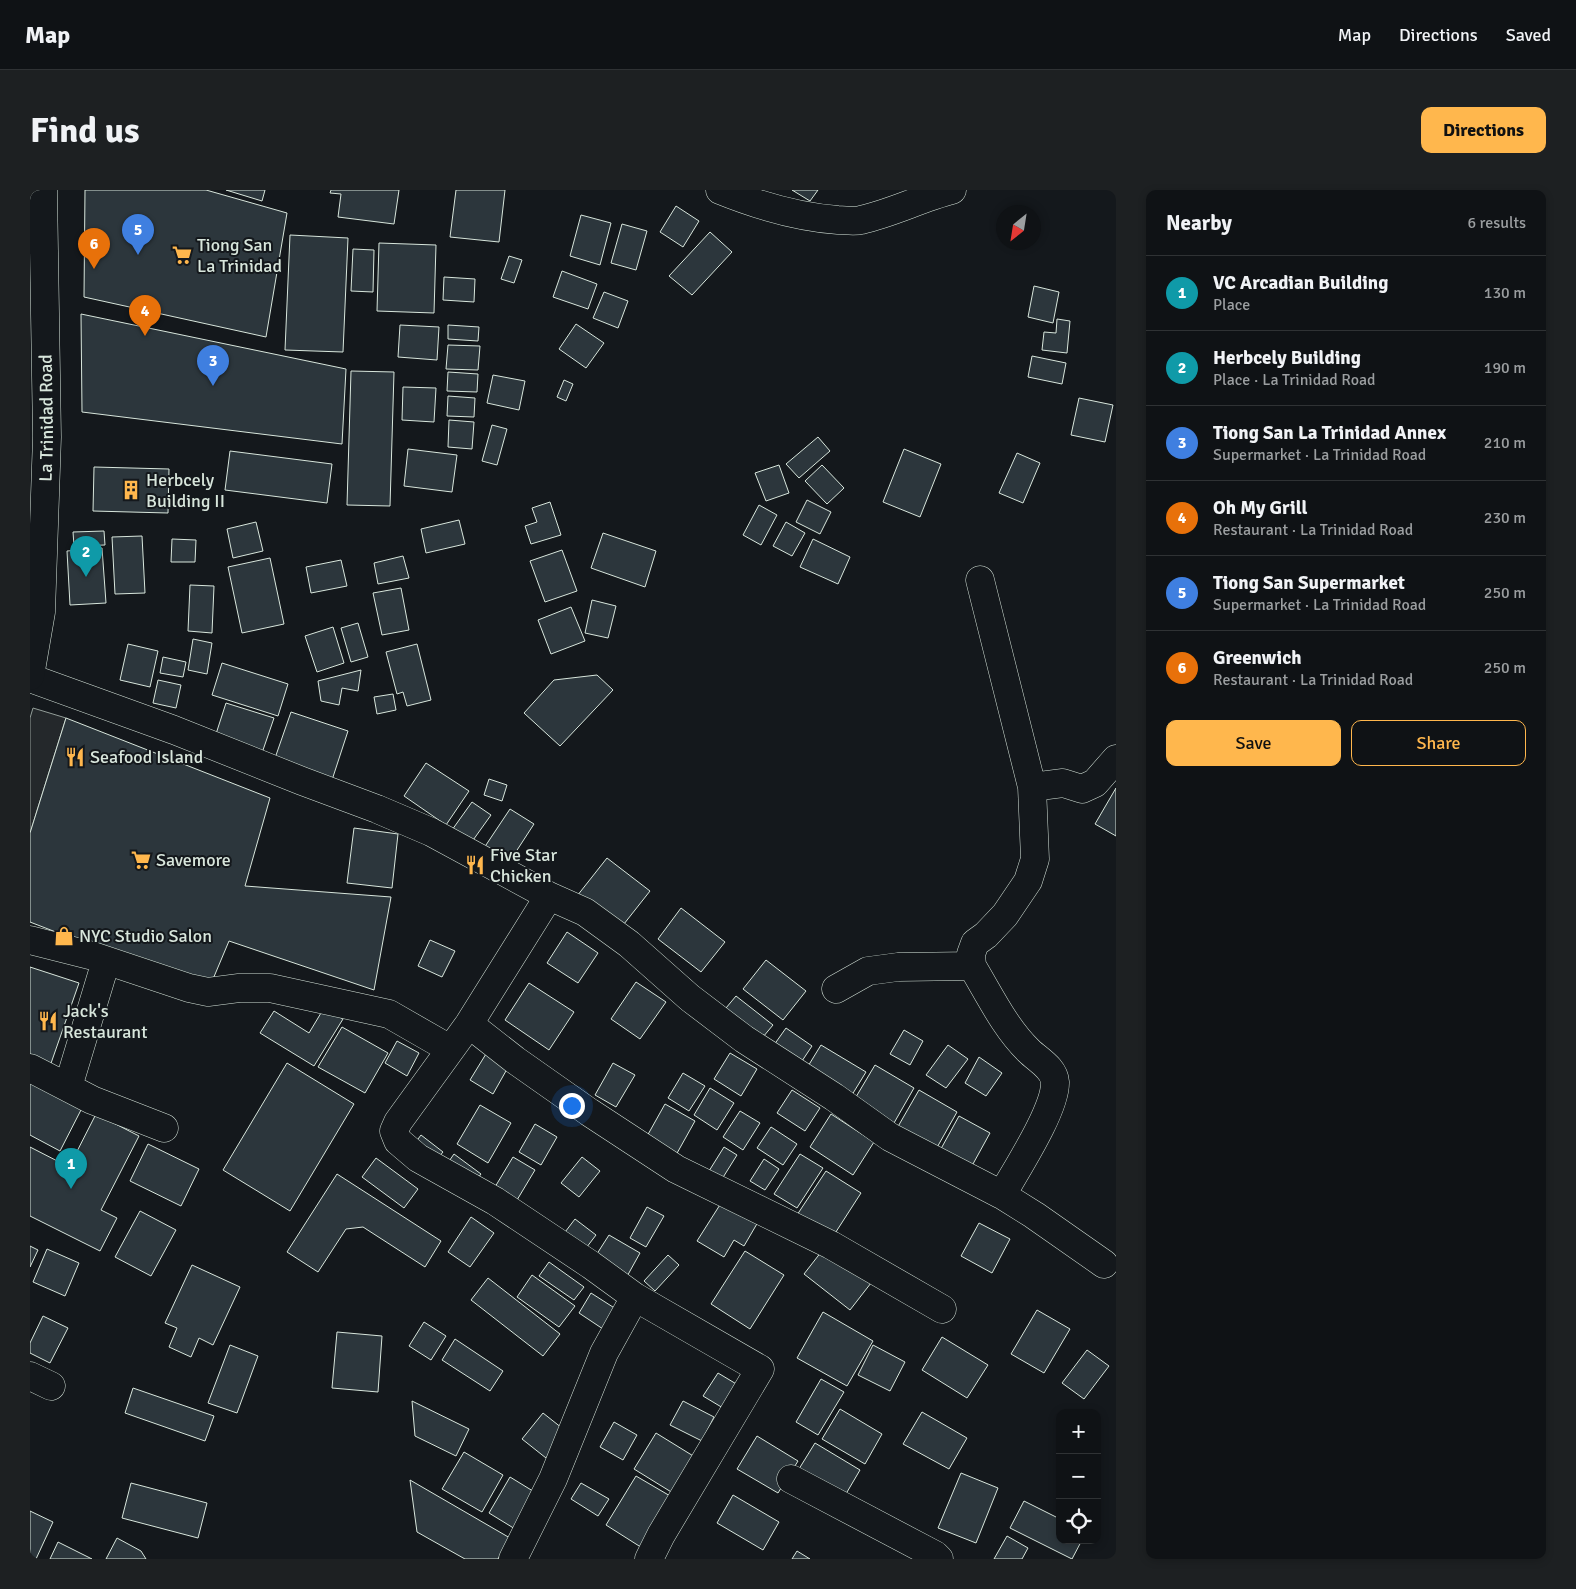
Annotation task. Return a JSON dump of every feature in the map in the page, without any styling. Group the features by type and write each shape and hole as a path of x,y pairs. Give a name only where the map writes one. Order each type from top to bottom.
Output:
{"main road":[{"name":"La Trinidad Road","path":"30,677 41,612 38,437 43,190"},
{"path":"720,190 764,206 794,214 858,221 891,211 925,197 952,190"},
{"path":"980,580 1032,787 1035,859 1028,881 1005,915 986,935 975,943 971,954 972,966 1010,1027 1028,1050 1050,1070 1055,1081 1054,1092 1041,1125 1002,1195"},
{"path":"30,677 174,730 386,812 431,832 549,896 585,912 629,944 690,998 744,1039 834,1097 890,1137 1002,1195 1104,1264"},
{"path":"1032,787 1063,783 1082,788 1095,783 1116,759"},
{"path":"549,896 469,1024 450,1048 411,1107 398,1122 394,1131 398,1141 418,1158 496,1201 591,1265 635,1298 760,1369 661,1535 649,1559"},
{"path":"30,940 106,961 188,988 203,991 270,988 389,1014 450,1048"},
{"path":"68,1088 106,961"},
{"path":"836,989 868,971 898,968 972,966"},
{"path":"469,1024 523,1066 676,1169 831,1245 942,1309"},
{"path":"30,1068 92,1100 164,1128"},
{"path":"513,1559 552,1480 604,1353 635,1298"},
{"path":"791,1479 935,1555 939,1559"}],"shaded area":[{"path":"33,708 66,718 30,833 30,718"}],"building":[{"name":"Tiong San La Trinidad","path":"85,190 206,190 287,213 266,337 84,297"},
{"path":"226,190 265,190 262,201"},
{"path":"331,190 399,190 394,224 338,217 341,194 330,193"},
{"path":"456,190 505,190 499,242 450,237"},
{"path":"792,190 818,190 810,201"},
{"path":"676,206 699,221 683,247 660,232"},
{"path":"581,215 611,223 600,265 570,256"},
{"path":"622,224 647,231 636,270 611,263"},
{"path":"710,232 732,252 692,295 669,276"},
{"path":"290,235 348,238 343,352 285,350"},
{"path":"379,243 436,245 434,313 377,311"},
{"path":"353,249 374,250 373,292 351,291"},
{"path":"509,256 522,260 514,283 501,279"},
{"path":"562,271 597,284 588,309 553,297"},
{"path":"444,277 475,279 474,302 443,300"},
{"path":"1034,286 1059,292 1053,323 1028,317"},
{"path":"604,292 628,301 618,328 593,318"},
{"path":"81,314 346,369 342,444 82,412"},
{"path":"1057,319 1070,321 1067,353 1042,350 1044,332 1056,333"},
{"path":"576,324 604,343 586,368 559,349"},
{"path":"400,325 439,327 437,360 398,357"},
{"path":"448,325 479,327 478,341 448,339"},
{"path":"448,345 480,346 478,370 446,369"},
{"path":"1032,356 1066,363 1062,384 1028,377"},
{"path":"351,371 394,372 390,506 347,505"},
{"path":"448,372 478,374 477,392 447,391"},
{"path":"493,375 525,381 519,410 487,403"},
{"path":"564,380 573,384 566,401 557,397"},
{"path":"403,387 436,388 434,422 402,420"},
{"path":"448,396 475,398 474,417 447,416"},
{"path":"1079,398 1113,405 1105,442 1071,435"},
{"path":"449,420 474,422 472,449 448,447"},
{"path":"492,425 507,429 497,465 482,461"},
{"path":"818,437 830,451 799,478 786,464"},
{"path":"408,449 457,455 452,492 404,486"},
{"path":"904,449 941,464 920,517 883,502"},
{"path":"230,451 332,464 327,503 225,490"},
{"path":"1017,453 1040,463 1023,503 999,493"},
{"path":"779,465 789,493 766,501 755,473"},
{"path":"822,465 844,488 827,504 805,481"},
{"name":"Herbcely Building II","path":"94,467 169,469 168,513 93,511"},
{"path":"807,500 831,512 820,534 796,522"},
{"path":"550,502 561,535 531,544 525,526 537,522 532,508"},
{"path":"759,505 777,515 761,545 743,535"},
{"path":"459,520 465,544 426,553 421,529"},
{"path":"256,522 263,551 233,558 227,529"},
{"path":"786,522 805,533 792,556 773,546"},
{"path":"104,531 105,545 74,546 73,532"},
{"path":"603,533 656,551 645,587 591,568"},
{"path":"142,536 145,593 115,594 112,537"},
{"path":"172,539 196,540 195,562 171,562"},
{"path":"813,539 850,557 838,584 800,567"},
{"path":"102,548 106,603 70,605 67,551"},
{"path":"562,550 577,591 545,602 530,561"},
{"path":"403,556 409,578 378,584 374,563"},
{"path":"270,558 284,624 242,633 228,567"},
{"path":"341,560 347,586 311,593 306,567"},
{"path":"190,585 214,586 212,633 188,631"},
{"path":"401,588 409,630 382,635 373,593"},
{"path":"592,600 616,606 608,638 585,633"},
{"path":"571,607 585,641 551,654 538,620"},
{"path":"358,623 368,657 351,662 341,628"},
{"path":"333,627 344,663 317,672 305,636"},
{"path":"193,639 212,643 207,674 188,670"},
{"path":"128,644 158,651 150,687 120,680"},
{"path":"417,644 431,700 407,706 403,692 397,694 386,652"},
{"path":"163,657 186,662 183,677 160,673"},
{"path":"222,663 288,684 278,716 212,695"},
{"path":"361,670 358,691 342,688 339,705 321,701 318,681"},
{"path":"597,675 613,690 560,746 524,713 554,680"},
{"path":"158,680 181,685 176,708 153,703"},
{"path":"393,694 396,710 377,714 374,697"},
{"path":"226,703 274,718 262,753 215,737"},
{"path":"291,712 348,731 332,780 274,761"},
{"name":"Savemore","path":"66,718 270,798 245,886 391,897 374,990 229,941 208,991 30,922 30,833"},
{"path":"426,763 469,791 446,825 404,796"},
{"path":"489,779 507,785 502,801 484,795"},
{"path":"1116,788 1116,836 1095,824"},
{"path":"472,802 491,815 471,843 452,830"},
{"path":"510,809 534,824 508,864 484,848"},
{"path":"354,828 398,834 392,888 347,883"},
{"path":"607,858 650,891 620,929 577,896"},
{"path":"681,908 725,942 701,972 658,939"},
{"path":"567,932 598,953 578,983 547,963"},
{"path":"430,940 455,951 442,977 418,966"},
{"path":"766,960 806,991 783,1020 743,989"},
{"name":"Jack's Restaurant","path":"30,967 79,983 49,1069 30,1059"},
{"path":"636,982 666,1002 640,1039 611,1019"},
{"path":"529,983 574,1012 549,1050 505,1020"},
{"path":"736,996 773,1025 758,1043 721,1014"},
{"path":"324,1008 343,1019 314,1066 260,1033 274,1011 309,1033"},
{"path":"342,1027 388,1053 365,1093 318,1067"},
{"path":"786,1028 812,1046 796,1070 769,1052"},
{"path":"904,1030 923,1041 910,1065 890,1054"},
{"path":"397,1041 419,1053 407,1076 385,1063"},
{"path":"821,1045 866,1072 847,1103 802,1076"},
{"path":"948,1045 968,1059 946,1088 926,1075"},
{"path":"489,1049 511,1062 493,1094 470,1080"},
{"path":"730,1053 757,1069 741,1096 714,1079"},
{"path":"979,1057 1002,1073 986,1096 965,1083"},
{"path":"287,1063 354,1104 290,1211 223,1170"},
{"path":"613,1063 635,1075 616,1107 595,1095"},
{"path":"875,1065 914,1088 890,1130 850,1107"},
{"path":"683,1073 705,1086 689,1111 668,1098"},
{"path":"30,1081 82,1108 60,1151 30,1135"},
{"path":"710,1088 734,1103 717,1130 694,1115"},
{"path":"792,1090 820,1108 805,1131 777,1113"},
{"path":"919,1090 957,1112 935,1151 896,1130"},
{"path":"665,1104 695,1121 676,1155 646,1138"},
{"path":"480,1105 511,1123 488,1163 457,1144"},
{"path":"740,1111 760,1123 743,1150 723,1137"},
{"path":"96,1114 139,1136 101,1210 117,1218 100,1251 30,1216 30,1147 69,1167"},
{"path":"831,1114 874,1142 853,1175 810,1147"},
{"path":"959,1116 990,1133 968,1173 937,1156"},
{"path":"535,1124 557,1137 541,1165 519,1152"},
{"path":"771,1127 797,1144 783,1165 757,1148"},
{"path":"421,1135 443,1152 433,1164 412,1147"},
{"path":"148,1144 199,1169 181,1206 130,1181"},
{"path":"724,1147 737,1155 722,1179 709,1171"},
{"path":"454,1154 481,1174 471,1187 445,1167"},
{"path":"800,1154 823,1168 797,1208 774,1194"},
{"path":"513,1157 535,1170 517,1200 495,1187"},
{"path":"582,1157 600,1171 579,1197 561,1183"},
{"path":"376,1158 418,1189 404,1208 362,1177"},
{"path":"764,1159 779,1169 765,1190 750,1181"},
{"path":"826,1171 861,1193 832,1238 797,1215"},
{"path":"337,1174 441,1241 425,1267 363,1227 346,1229 318,1272 287,1252"},
{"path":"723,1200 758,1222 744,1246 734,1240 724,1257 697,1241"},
{"path":"647,1207 664,1216 646,1247 630,1238"},
{"path":"140,1211 176,1230 151,1276 115,1257"},
{"path":"471,1217 494,1233 470,1267 448,1252"},
{"path":"575,1219 596,1235 580,1256 559,1240"},
{"path":"979,1223 1010,1239 992,1273 961,1256"},
{"path":"609,1235 640,1253 625,1280 593,1260"},
{"path":"30,1246 38,1250 30,1267"},
{"path":"825,1247 871,1283 850,1310 804,1274"},
{"path":"47,1249 79,1263 65,1296 33,1282"},
{"path":"745,1251 784,1275 750,1329 711,1304"},
{"path":"668,1255 679,1265 655,1291 644,1281"},
{"path":"549,1262 584,1287 574,1300 539,1276"},
{"path":"192,1265 240,1287 213,1345 199,1338 191,1357 169,1347 177,1328 165,1323"},
{"path":"532,1275 575,1306 559,1327 517,1297"},
{"path":"488,1278 560,1334 543,1356 471,1300"},
{"path":"591,1293 616,1309 603,1329 579,1313"},
{"path":"1037,1310 1070,1329 1044,1373 1011,1354"},
{"path":"823,1312 873,1341 847,1386 797,1358"},
{"path":"43,1316 68,1328 50,1363 30,1353 30,1343"},
{"path":"424,1322 446,1336 431,1360 409,1346"},
{"path":"337,1332 382,1336 378,1392 332,1388"},
{"path":"942,1337 988,1365 967,1398 922,1370"},
{"path":"455,1339 503,1371 490,1391 442,1360"},
{"path":"230,1345 258,1356 237,1413 208,1403"},
{"path":"873,1345 905,1362 890,1391 858,1375"},
{"path":"1087,1350 1109,1366 1084,1399 1062,1383"},
{"path":"718,1373 738,1385 723,1408 703,1396"},
{"path":"821,1379 844,1392 818,1435 796,1422"},
{"path":"133,1388 214,1416 205,1441 125,1413"},
{"path":"412,1401 469,1429 456,1456 415,1436"},
{"path":"683,1401 714,1417 702,1441 670,1425"},
{"path":"840,1409 882,1434 865,1464 822,1439"},
{"path":"922,1412 967,1438 949,1469 903,1444"},
{"path":"543,1413 567,1432 546,1458 522,1439"},
{"path":"614,1422 637,1435 623,1460 600,1447"},
{"path":"656,1433 703,1462 681,1498 634,1469"},
{"path":"757,1436 798,1461 778,1493 737,1469"},
{"path":"815,1443 860,1470 840,1504 794,1477"},
{"path":"464,1452 503,1475 482,1512 442,1489"},
{"path":"961,1473 998,1488 976,1543 938,1528"},
{"path":"636,1476 677,1500 647,1551 606,1525"},
{"path":"510,1477 541,1496 520,1532 489,1513"},
{"path":"410,1480 510,1538 498,1559 465,1559 417,1532"},
{"path":"131,1483 207,1503 198,1538 122,1518"},
{"path":"581,1483 609,1499 598,1516 571,1499"},
{"path":"733,1495 779,1522 763,1550 717,1523"},
{"path":"1024,1501 1056,1517 1056,1544 1080,1544 1072,1559 1010,1528"},
{"path":"30,1511 53,1522 36,1559 30,1559"},
{"path":"1007,1536 1028,1548 1022,1559 994,1559"},
{"path":"117,1538 141,1551 146,1559 106,1559"},
{"path":"58,1542 92,1559 50,1559"},
{"path":"797,1551 810,1559 792,1559"}],"place":[{"name":"Tiong San Supermarket","path":"138,255"},
{"name":"Tiong San La Trinidad","path":"182,255"},
{"name":"Greenwich","path":"94,269"},
{"name":"Oh My Grill","path":"145,336"},
{"name":"Tiong San La Trinidad Annex","path":"213,386"},
{"name":"Herbcely Building II","path":"131,490"},
{"name":"Herbcely Building","path":"86,577"},
{"name":"Seafood Island","path":"75,757"},
{"name":"Savemore","path":"141,860"},
{"name":"Five Star Chicken","path":"475,865"},
{"name":"NYC Studio Salon","path":"64,936"},
{"name":"Jack's Restaurant","path":"48,1021"},
{"name":"VC Arcadian Building","path":"71,1189"}]}
